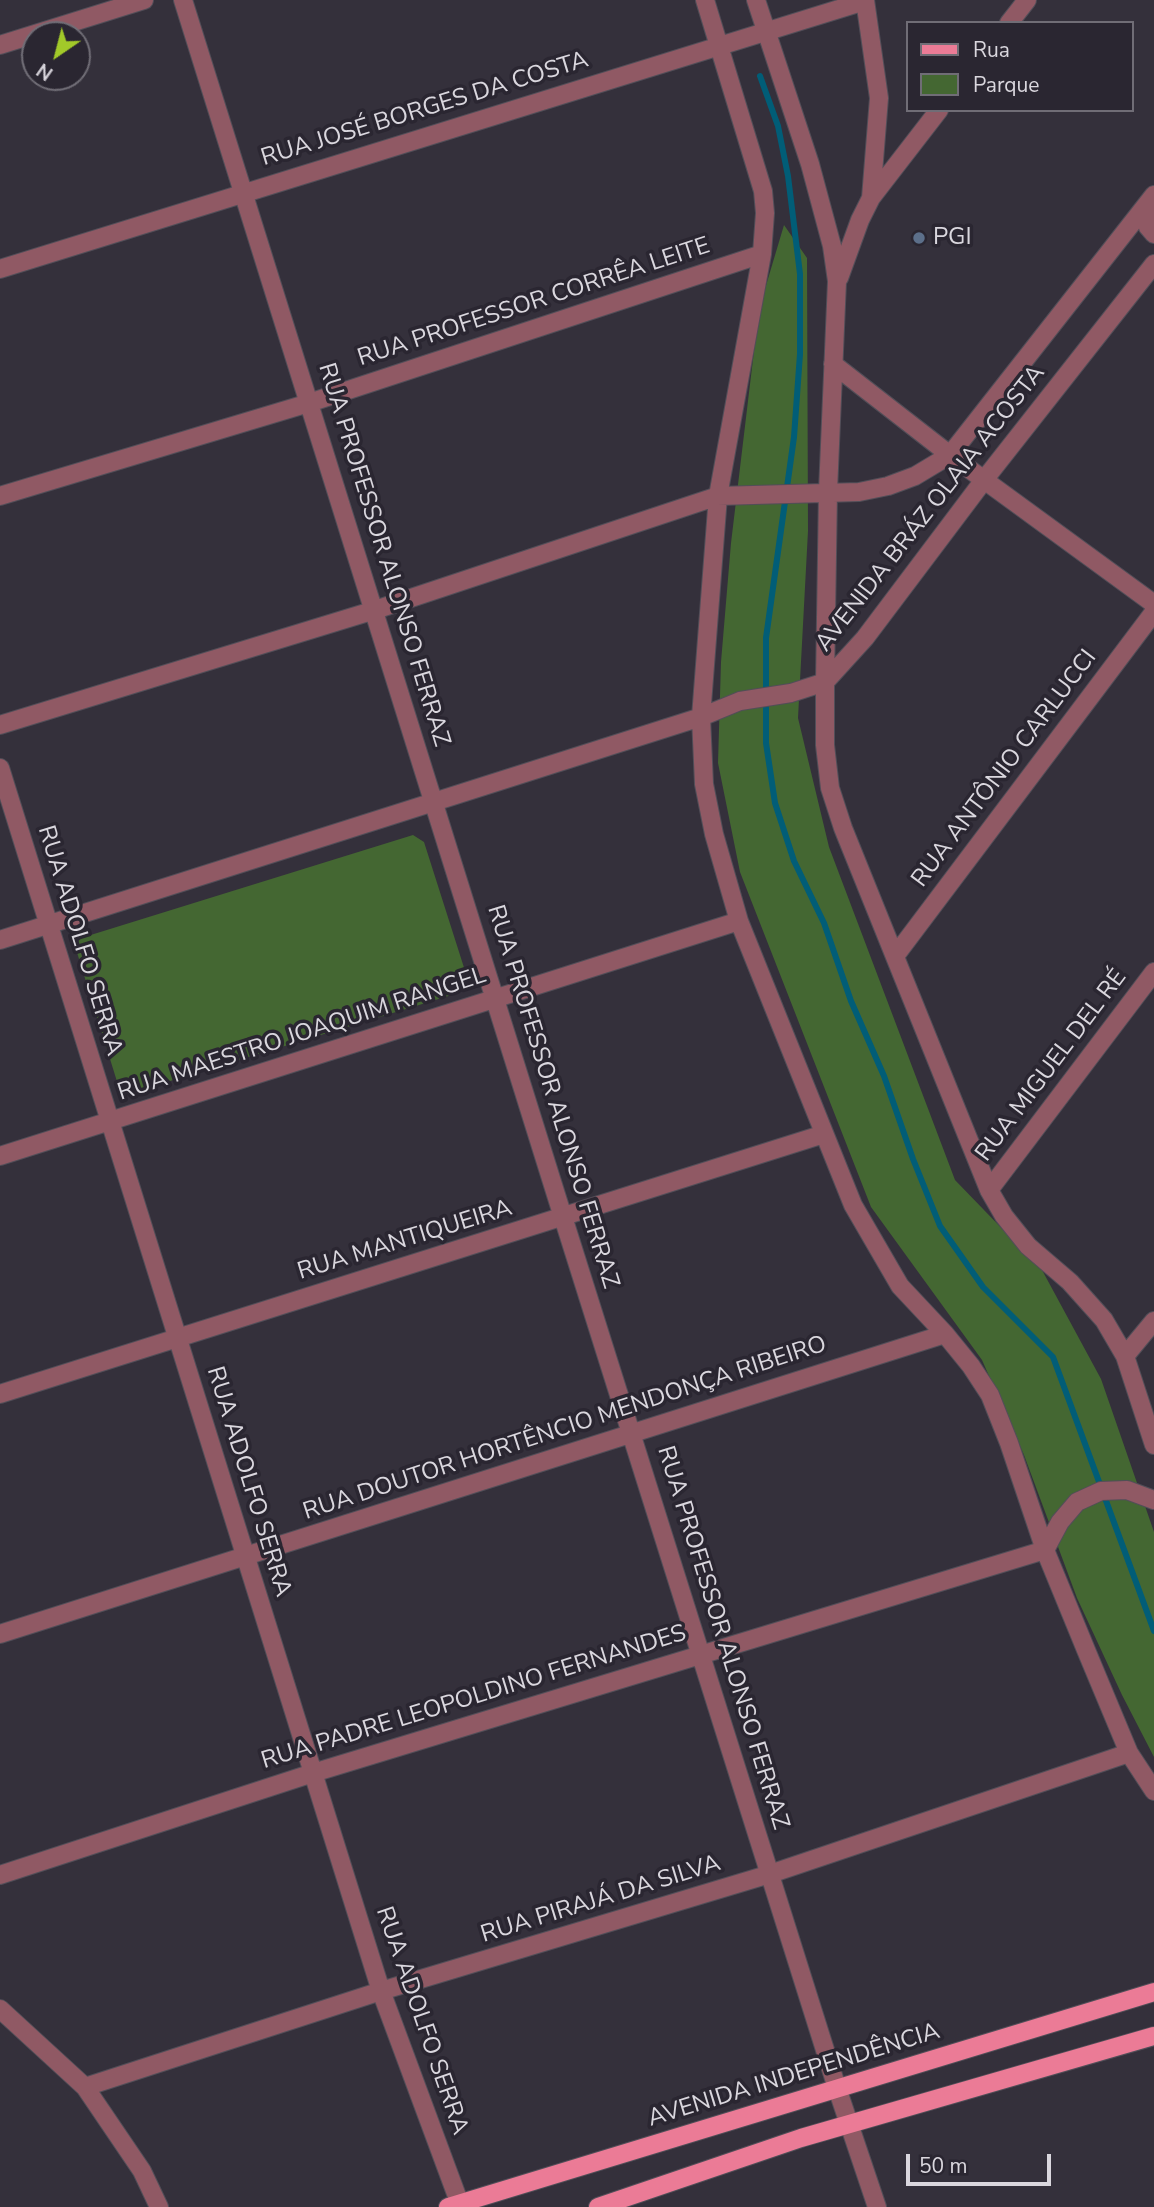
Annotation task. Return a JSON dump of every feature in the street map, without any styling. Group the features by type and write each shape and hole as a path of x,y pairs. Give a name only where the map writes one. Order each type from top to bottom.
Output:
{"main road":[{"name":"AVENIDA INDEPENDÊNCIA","path":"456,2206 1154,1992"},
{"path":"598,2207 850,2124 1154,2036"}],"street":[{"path":"0,45 144,0"},
{"name":"RUA PROFESSOR ALONSO FERRAZ","path":"183,0 563,1217 877,2207"},
{"path":"705,0 763,191 765,214 762,254 718,496 701,717 704,784 714,834 739,922 853,1205 900,1286 945,1334 990,1395 1045,1550 1129,1753 1154,1791"},
{"path":"756,0 810,164 832,246 837,281 828,491 825,682 825,745 830,788 843,828 989,1189 1003,1216 1028,1246 1070,1282 1104,1320 1125,1356 1154,1445"},
{"path":"1011,21 1027,0"},
{"path":"865,1 879,98 871,198"},
{"name":"RUA JOSÉ BORGES DA COSTA","path":"0,269 865,1"},
{"path":"837,281 859,220 871,198 937,112"},
{"path":"1150,200 1146,219 1154,234"},
{"name":"AVENIDA BRÁZ OLAIA ACOSTA","path":"0,724 375,610 718,496 859,492 888,486 915,476 950,455 1150,200"},
{"name":"RUA PROFESSOR CORRÊA LEITE","path":"0,496 309,403 762,254"},
{"name":"AVENIDA BRÁZ OLAIA ACOSTA","path":"0,940 701,717 740,701 791,693 825,682 866,638 984,481 1154,264"},
{"path":"833,364 984,481 1154,604"},
{"name":"RUA ANTÔNIO CARLUCCI","path":"895,956 1154,612"},
{"name":"RUA ADOLFO SERRA","path":"0,768 381,1991 456,2206"},
{"name":"RUA MAESTRO JOAQUIM RANGEL","path":"0,1156 739,922"},
{"name":"RUA MIGUEL DEL RÉ","path":"989,1189 1154,972"},
{"name":"RUA MANTIQUEIRA","path":"0,1394 824,1134"},
{"path":"1125,1356 1154,1321"},
{"name":"RUA DOUTOR HORTÊNCIO MENDONÇA RIBEIRO","path":"0,1634 945,1334"},
{"path":"1045,1550 1060,1522 1077,1502 1101,1491 1128,1490 1154,1500"},
{"name":"RUA PADRE LEOPOLDINO FERNANDES","path":"0,1875 313,1773 1045,1550"},
{"name":"RUA PIRAJÁ DA SILVA","path":"85,2087 381,1991 770,1874 1129,1753"},
{"path":"0,2009 85,2087 142,2171 159,2207"}],"green space":[{"path":"784,225 807,258 808,531 798,718 829,847 955,1180 1042,1270 1101,1379 1154,1532 1154,1757 1077,1598 1024,1455 982,1360 871,1207 740,872 718,763 721,662 731,543 759,309"},
{"path":"413,835 424,842 467,977 455,994 134,1092 119,1088 75,946 81,938"}],"waterway":[{"path":"760,76 778,126 788,176 800,274 800,354 794,437 766,638 766,743 775,803 794,861 824,923 851,1001 884,1076 940,1226 983,1287 1053,1357 1154,1631"}],"place":[{"name":"PGI","path":"919,238"}]}
